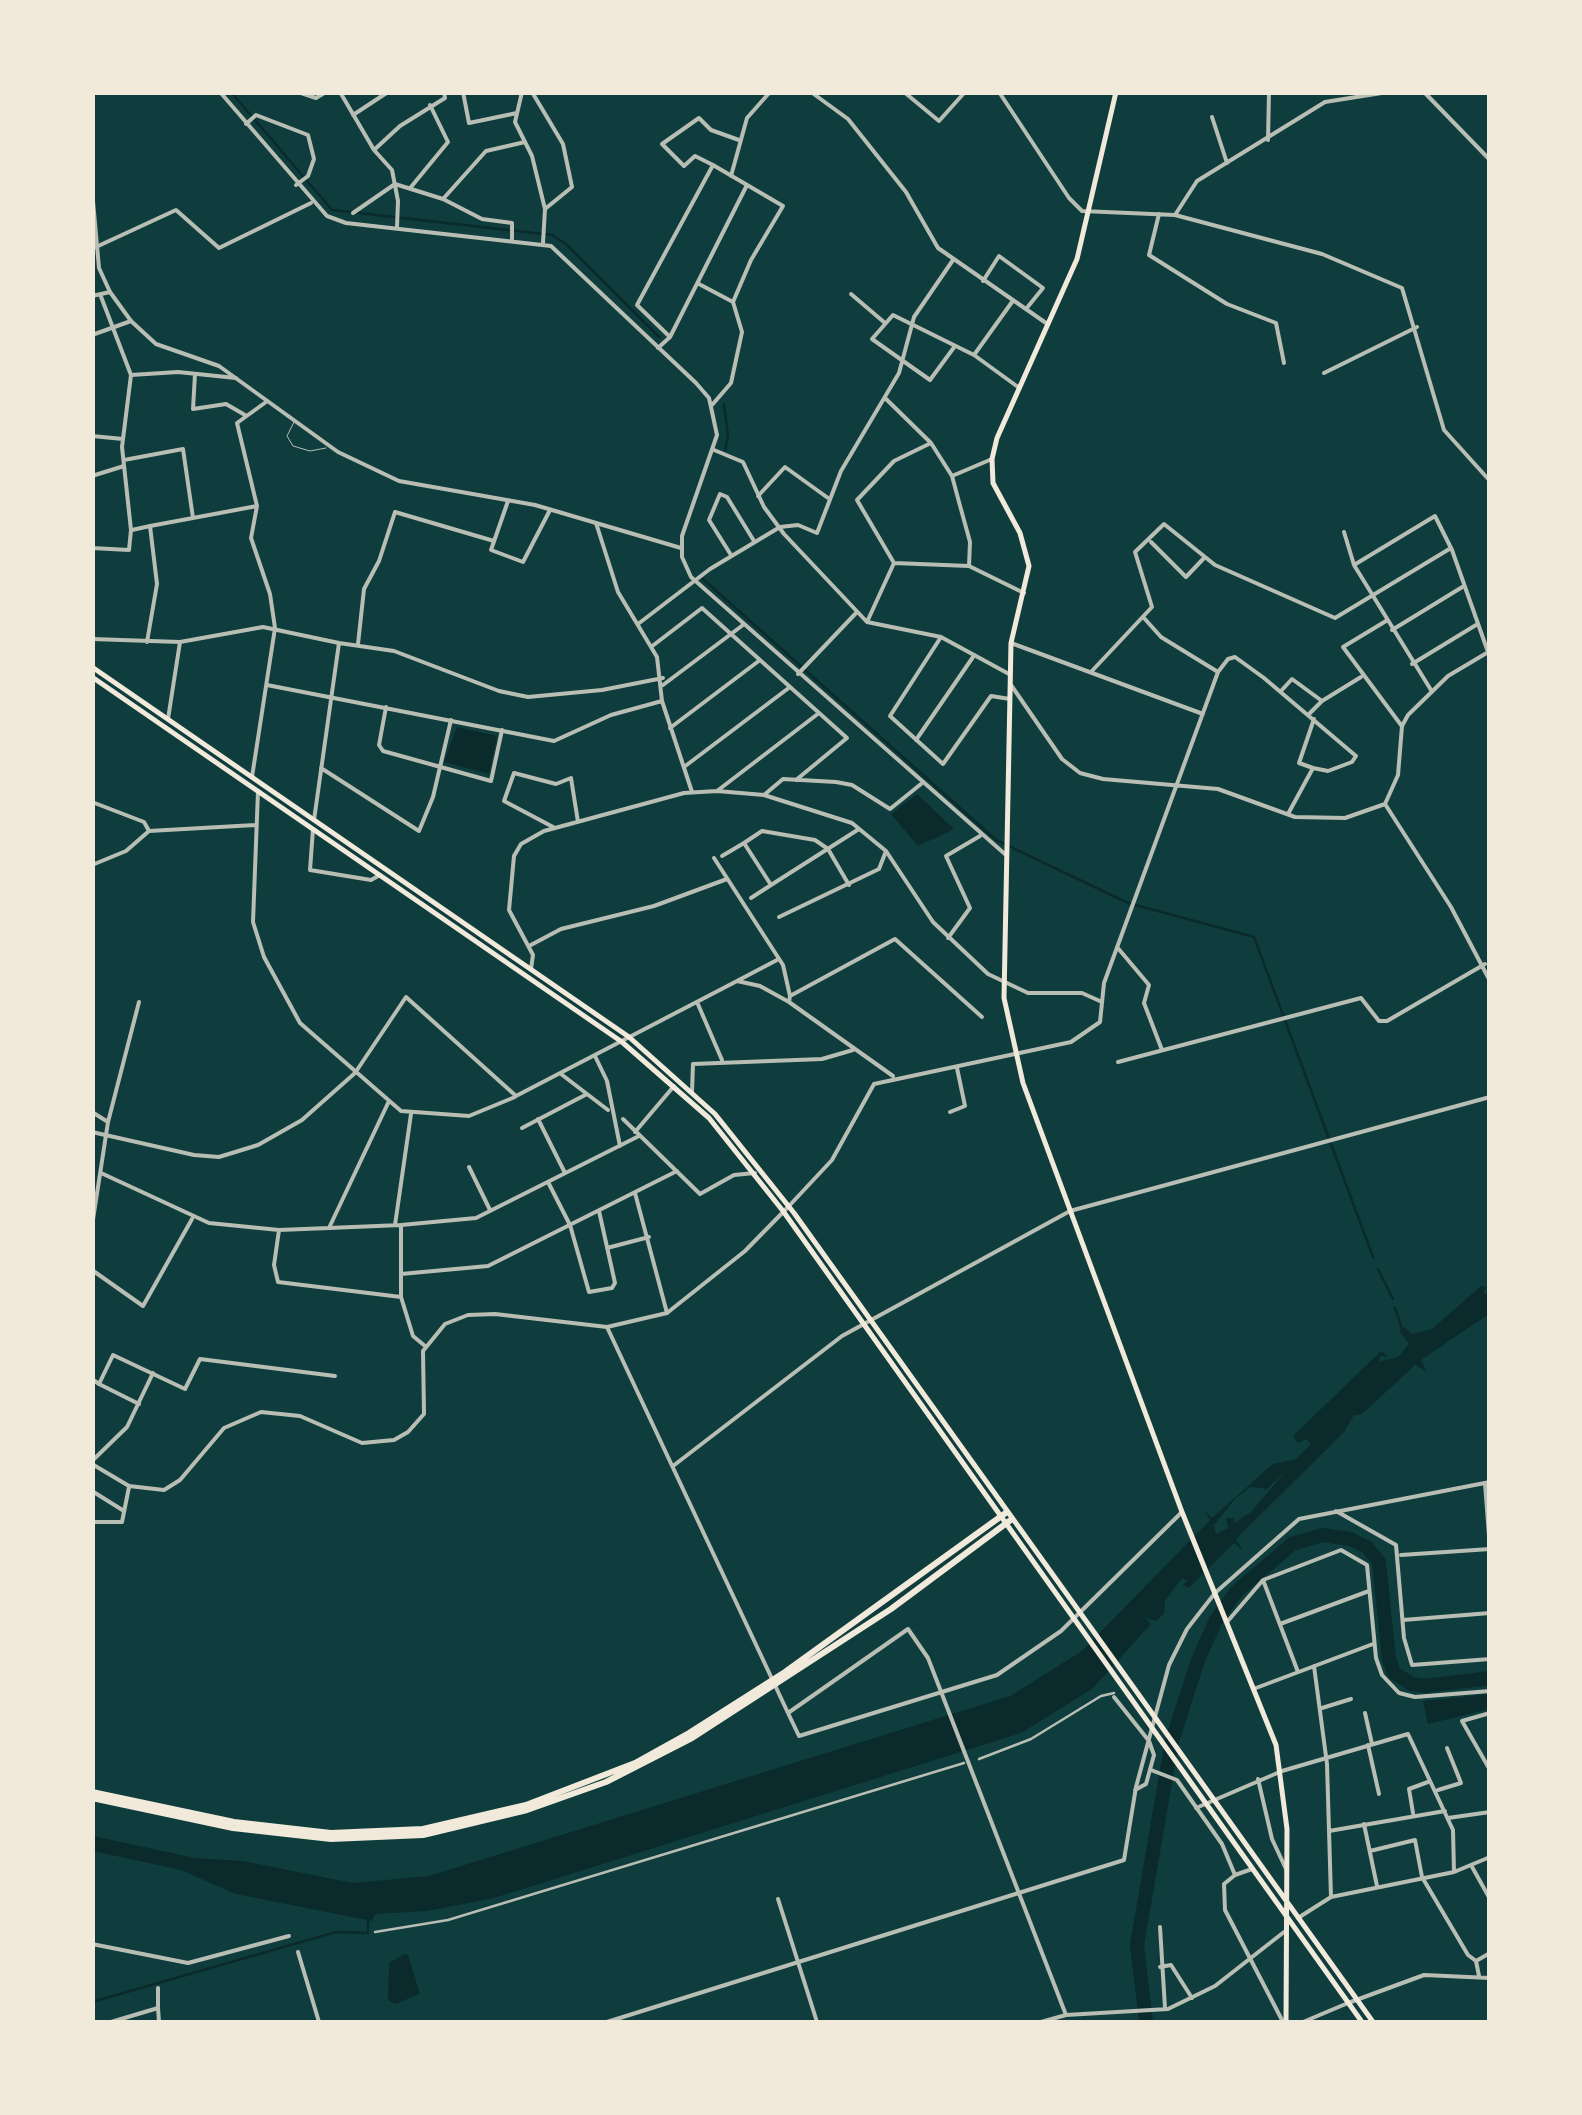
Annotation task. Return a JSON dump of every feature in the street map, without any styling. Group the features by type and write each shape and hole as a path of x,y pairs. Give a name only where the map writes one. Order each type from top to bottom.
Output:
{"highway":[{"path":"92,1795 232,1828 330,1840 424,1835 493,1820 564,1798 662,1755 891,1609 1009,1515"},
{"path":"92,1795 234,1822 376,1834 458,1823 526,1805 635,1763 718,1715 1001,1521"}],"main road":[{"path":"1116,92 1077,259 1046,323 992,459 993,483 1028,556 1024,593 1011,643 1003,982 1015,1058 1183,1515 1256,1688 1282,1771 1285,2022"},
{"path":"92,668 531,969 692,1092 848,1288 1182,1756 1252,1869 1362,2022"},
{"path":"92,677 626,1040 675,1086 786,1208 1001,1521 1373,2022"}],"street":[{"path":"220,92 296,186 336,220 512,238 545,236"},
{"path":"298,92 316,98 326,92"},
{"path":"340,92 374,150 392,170 397,227"},
{"path":"353,115 388,92"},
{"path":"374,150 430,105 445,98 444,92"},
{"path":"463,92 468,123 517,113"},
{"path":"522,92 515,122 545,209 545,236 712,405 717,423 714,450 681,548 695,581 980,836 1006,851"},
{"path":"532,92 563,144 572,187 545,209"},
{"path":"731,176 747,118 770,92"},
{"path":"812,92 848,118 906,192 938,248 1046,323"},
{"path":"904,92 939,122 965,92"},
{"path":"999,92 1069,198 1090,214 1175,215 1322,254 1402,288 1444,430 1490,482"},
{"path":"1268,140 1270,92"},
{"path":"1175,215 1197,181 1325,102 1388,92"},
{"path":"1424,92 1490,160"},
{"path":"411,187 448,142 430,105"},
{"path":"246,124 256,115 308,135 314,160 308,176 296,186"},
{"path":"712,405 731,383 735,368 742,332 734,302 783,206 691,156 684,166 662,144 700,118 710,130 738,140"},
{"path":"1212,118 1227,164"},
{"path":"443,200 486,152 525,142"},
{"path":"670,337 636,306 713,165"},
{"path":"353,213 395,184 411,187 474,216 512,222 512,238"},
{"path":"658,348 670,337 699,284 747,185"},
{"path":"92,190 100,268 110,292 156,344 219,366 329,446 399,481 550,509 681,548"},
{"path":"96,248 176,210 220,248 312,203"},
{"path":"1160,214 1149,255 1227,304 1276,323 1284,362"},
{"path":"983,281 999,256 1043,288 1026,310"},
{"path":"638,624 731,555 780,527 798,524 817,533 828,498 886,398 903,360 911,323 953,260"},
{"path":"92,270 100,268"},
{"path":"699,284 734,302"},
{"path":"92,296 110,292"},
{"path":"92,548 129,550 132,530 123,439 132,375 100,294"},
{"path":"852,294 886,323"},
{"path":"974,355 1013,300"},
{"path":"955,346 930,380 872,339 893,315 974,355 1019,388"},
{"path":"92,335 131,320"},
{"path":"1324,372 1416,328"},
{"path":"194,374 193,409 226,404 245,415"},
{"path":"132,375 237,378"},
{"path":"886,398 931,443 952,476 968,532 969,566"},
{"path":"252,777 274,628 270,594 250,538 257,506 237,423 268,401"},
{"path":"92,436 123,439"},
{"path":"894,563 858,500 894,461 931,443"},
{"path":"92,476 124,463 183,449 193,518"},
{"path":"714,450 743,462 758,496 780,527 867,622 941,637 1011,675"},
{"path":"952,476 992,459"},
{"path":"758,496 785,467 828,498"},
{"path":"731,555 709,520 720,494 727,497 754,541"},
{"path":"508,501 491,550 523,562 550,509"},
{"path":"132,530 257,506"},
{"path":"358,644 364,589 380,561 395,512 494,541"},
{"path":"1011,686 1062,759 1080,772 1176,787 1218,789 1288,814 1345,818 1385,804 1398,775 1402,726 1431,690 1488,652 1451,548 1435,516 1354,565"},
{"path":"596,523 618,592 651,647 663,678 662,701 692,792"},
{"path":"1090,672 1152,607 1135,552 1151,542 1164,524 1205,557 1240,578 1328,617 1339,617 1451,548"},
{"path":"147,642 157,584 150,526"},
{"path":"1344,532 1354,565 1372,598 1431,690"},
{"path":"1151,542 1186,577 1205,557"},
{"path":"894,563 969,566 1024,593"},
{"path":"867,622 894,563"},
{"path":"1392,630 1464,586"},
{"path":"651,647 702,608 847,738 796,780"},
{"path":"800,672 857,611"},
{"path":"1144,618 1161,636 1218,672"},
{"path":"1362,676 1344,646 1386,621"},
{"path":"1412,664 1478,624"},
{"path":"663,685 743,625"},
{"path":"92,640 180,642 274,628 339,643 394,650 499,692 528,697 602,690 663,678"},
{"path":"941,637 890,716 916,740 943,764 991,696 1010,699"},
{"path":"168,720 180,642"},
{"path":"314,820 335,697 339,643"},
{"path":"1011,643 1202,714"},
{"path":"916,740 974,656"},
{"path":"153,1373 127,1427 92,1462 129,1486 164,1490 180,1480 224,1428 261,1412 300,1416 362,1443 394,1440 408,1432 424,1414 425,1346 445,1324 476,1314 608,1328 667,1313 688,1300 832,1160 874,1084 894,1076 1015,1058 1085,1036 1100,1022 1104,983 1218,672 1235,657 1281,691 1356,756 1328,770 1298,763 1314,720"},
{"path":"670,728 760,660"},
{"path":"1308,715 1322,701 1368,676 1402,726"},
{"path":"1281,691 1292,680 1322,701"},
{"path":"267,686 558,741 611,715 662,701"},
{"path":"684,767 790,687"},
{"path":"386,707 379,746 383,751 490,781 502,730"},
{"path":"717,792 819,712"},
{"path":"321,768 419,831 433,797 452,720"},
{"path":"1288,814 1313,768"},
{"path":"555,828 504,801 514,773 556,784 571,778 578,822"},
{"path":"764,795 782,779 852,785 890,809 922,784"},
{"path":"258,792 253,922 258,945 300,1023 355,1073 412,1114 469,1116 561,1074 779,959"},
{"path":"531,969 535,961 509,910 514,856 532,835 692,792 717,792 764,795 812,807 859,829 886,850 948,938 1003,982 1028,993 1094,995 1104,1004"},
{"path":"92,802 144,822 149,831"},
{"path":"1385,804 1485,964 1490,981"},
{"path":"95,866 126,851 149,831 255,825"},
{"path":"313,829 310,870 372,880 380,875"},
{"path":"751,898 859,829"},
{"path":"722,856 762,831 815,840 828,849 849,885"},
{"path":"948,938 970,908 946,856 980,836"},
{"path":"744,843 771,885"},
{"path":"779,918 879,868 886,850"},
{"path":"714,858 779,959 790,999"},
{"path":"528,946 561,929 654,906 727,879"},
{"path":"790,999 895,939 982,1017"},
{"path":"1117,947 1149,985 1144,1002 1162,1050"},
{"path":"1118,1062 1362,998 1379,1020 1387,1022 1485,964"},
{"path":"737,981 790,999 894,1076"},
{"path":"92,1132 220,1157 287,1130 355,1073 406,997 516,1096"},
{"path":"92,1226 108,1122 139,1002"},
{"path":"697,1002 722,1060"},
{"path":"692,1092 693,1064 822,1059 855,1050"},
{"path":"595,1056 608,1082 620,1146"},
{"path":"950,1112 965,1106 957,1068"},
{"path":"561,1074 608,1110"},
{"path":"100,1173 192,1218 279,1230 465,1221 620,1146 637,1134 675,1086"},
{"path":"522,1128 588,1094"},
{"path":"673,1466 842,1336 1070,1211 1490,1097"},
{"path":"329,1228 389,1100"},
{"path":"92,1112 108,1122"},
{"path":"412,1114 398,1225 401,1297 413,1336 425,1346"},
{"path":"623,1119 700,1194 734,1175 755,1173"},
{"path":"538,1120 565,1173"},
{"path":"469,1167 490,1210"},
{"path":"401,1274 488,1266 677,1171"},
{"path":"548,1182 570,1225 589,1292 612,1288 616,1283 598,1211"},
{"path":"635,1192 667,1313"},
{"path":"92,1270 143,1306 192,1218"},
{"path":"279,1230 274,1266 278,1282 401,1297"},
{"path":"607,1248 649,1237"},
{"path":"608,1328 799,1736 997,1674 1061,1630 1183,1515"},
{"path":"99,1384 114,1355 185,1389 200,1359 335,1376"},
{"path":"92,1379 139,1404"},
{"path":"607,2022 1124,1860 1135,1790 1172,1657 1193,1620 1215,1593 1299,1519 1487,1482 1490,1549 1399,1556"},
{"path":"92,1522 122,1522 129,1486"},
{"path":"92,1491 124,1511"},
{"path":"1336,1511 1388,1537 1399,1556 1402,1620 1412,1665 1490,1658"},
{"path":"1226,1619 1263,1580 1341,1550 1368,1565 1382,1675 1398,1693 1415,1697 1490,1690"},
{"path":"1263,1580 1298,1672"},
{"path":"1280,1624 1371,1590"},
{"path":"1402,1620 1490,1613"},
{"path":"788,1713 908,1629 940,1680 1066,2015"},
{"path":"1256,1688 1375,1643"},
{"path":"1314,1666 1326,1757 1332,1897"},
{"path":"979,1759 1031,1739 1101,1696 1114,1695 1149,1741 1154,1755 1145,1786 1135,1790"},
{"path":"1322,1708 1351,1699"},
{"path":"1490,1712 1462,1720 1490,1770"},
{"path":"1364,1713 1379,1794"},
{"path":"1196,1808 1282,1771 1408,1734 1446,1810 1454,1872"},
{"path":"1438,1790 1461,1783 1447,1748"},
{"path":"375,1932 448,1920 964,1764"},
{"path":"1151,1770 1170,1777 1196,1808 1222,1844 1235,1875"},
{"path":"1258,1780 1272,1838 1286,1870"},
{"path":"1414,1813 1409,1789 1430,1781"},
{"path":"1329,1831 1446,1810"},
{"path":"1448,1818 1490,1812"},
{"path":"1364,1824 1377,1886"},
{"path":"1370,1851 1415,1840 1422,1876 1468,1955 1476,1961 1479,1976"},
{"path":"1298,1918 1332,1897 1454,1872 1490,1857"},
{"path":"1471,1865 1490,1899"},
{"path":"1252,1869 1224,1884 1223,1900 1250,1962 1285,2022"},
{"path":"778,1899 817,2022"},
{"path":"1160,1926 1165,2008"},
{"path":"1041,2022 1066,2015 1165,2008 1193,1999 1250,1962 1274,1936 1286,1932"},
{"path":"92,1944 188,1964 288,1936"},
{"path":"298,1952 318,2022"},
{"path":"1476,1961 1490,1953"},
{"path":"1160,1967 1171,1965 1193,1999"},
{"path":"1303,2022 1412,1977 1490,1978"},
{"path":"158,1988 159,2022"},
{"path":"111,2022 158,2008"}],"lane":[{"path":"295,421 286,436 293,446 310,451 329,446"}],"water":[{"path":"457,727 497,736 489,774 444,762"},
{"path":"917,794 954,829 918,846 891,814"},
{"path":"1481,1286 1487,1287 1483,1293 1489,1294 1489,1314 1421,1360 1427,1372 1415,1365 1361,1415 1354,1415 1344,1432 1236,1539 1243,1551 1234,1543 1189,1588 1183,1585 1187,1581 1182,1578 1165,1601 1164,1613 1156,1621 1146,1618 1151,1624 1093,1688 1021,1733 494,1898 427,1911 375,1914 372,1921 236,1894 181,1870 93,1851 93,1836 195,1858 243,1861 353,1883 429,1876 1010,1696 1082,1651 1210,1520 1203,1509 1212,1518 1273,1464 1296,1459 1311,1444 1306,1439 1298,1443 1293,1436 1381,1351 1389,1357 1381,1356 1378,1362 1398,1357 1409,1344 1399,1331 1405,1327 1412,1334 1432,1329","holes":["1286,1471 1251,1512 1233,1524 1235,1518 1226,1518 1228,1528 1216,1534 1214,1525 1236,1498 1251,1487 1267,1489"]},
{"path":"1489,1694 1489,1709 1428,1724 1423,1701"},
{"path":"408,1955 420,1994 395,2004 388,2000 389,1963"}],"waterway":[{"path":"231,92 332,210 552,235 566,244 659,337"},
{"path":"724,404 728,436 725,450"},
{"path":"703,579 996,840 1128,903 1254,937 1373,1257"},
{"path":"1378,1269 1393,1299"},
{"path":"1395,1308 1402,1329"},
{"path":"1146,2022 1137,1945 1172,1741 1198,1660 1216,1620 1236,1592 1292,1544 1322,1535 1350,1539 1367,1547 1379,1562 1389,1659 1394,1673 1412,1684 1425,1686 1490,1678"},
{"path":"92,2002 336,1932 368,1933 368,1920"}]}
